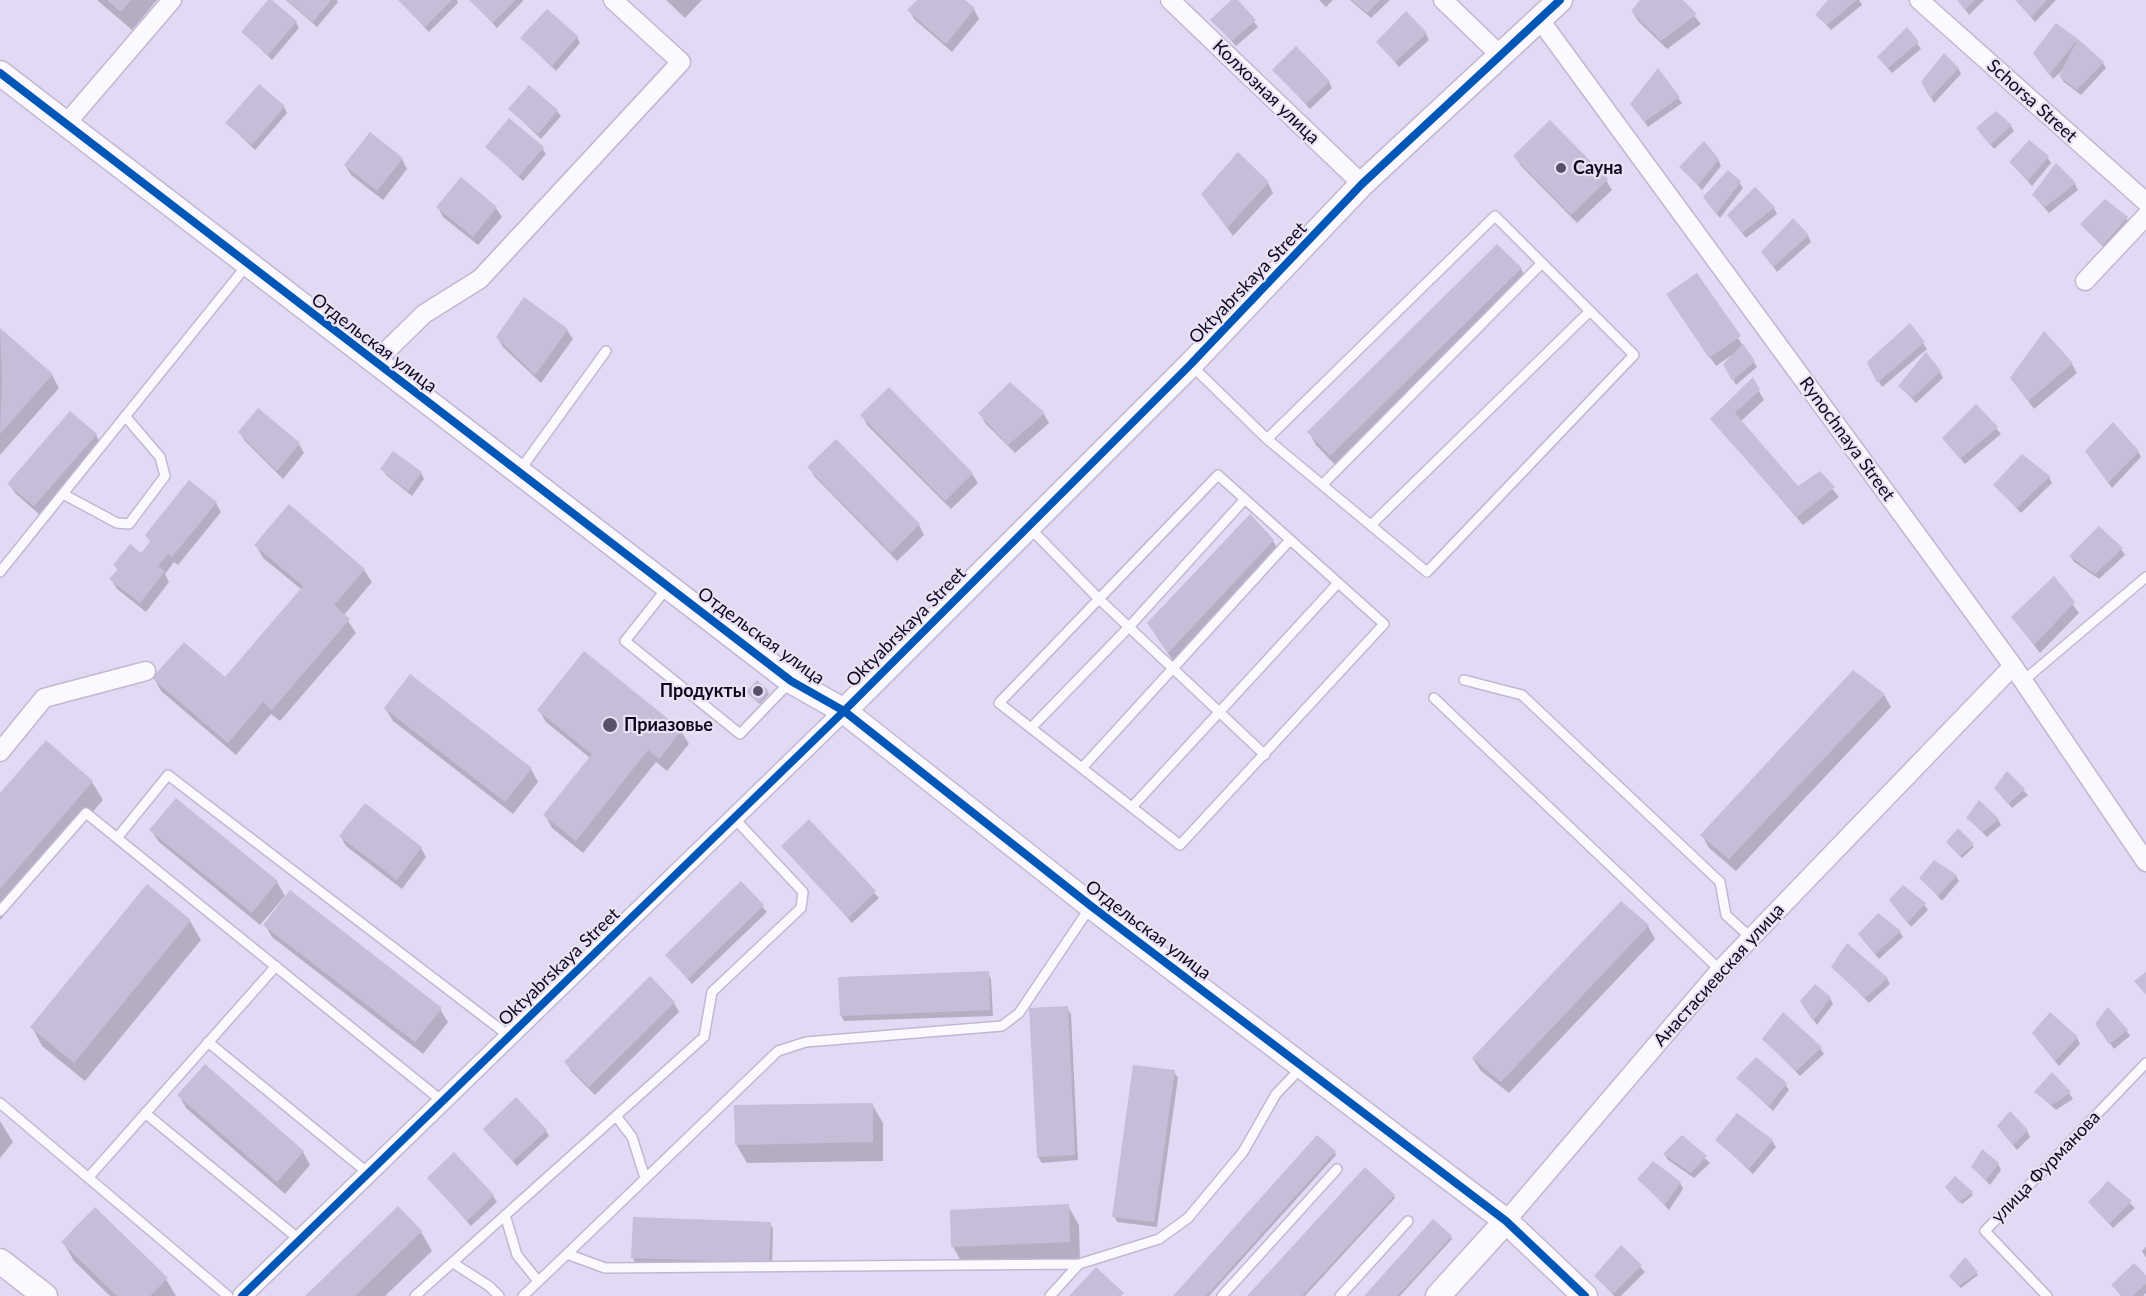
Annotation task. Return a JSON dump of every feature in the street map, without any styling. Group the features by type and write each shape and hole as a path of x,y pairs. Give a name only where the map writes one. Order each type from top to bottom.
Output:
{"street":[{"path":"65,125 172,0"},
{"path":"375,362 424,315 480,279 681,62 613,0"},
{"name":"Колхозная улица","path":"1170,0 1362,184"},
{"path":"1443,0 1500,55"},
{"name":"Oktyabrskaya Street","path":"241,1295 844,711 1027,525 1190,365 1362,184 1560,0"},
{"name":"Schorsa Street","path":"1918,0 2146,202"},
{"name":"Rynochnaya Street","path":"1540,20 2013,666 2146,862"},
{"name":"Отдельская улица","path":"0,73 791,681 844,711 1091,906 1506,1221 1585,1296"},
{"path":"2085,281 2146,216"},
{"name":"Анастасиевская улица","path":"1438,1296 1506,1221 1750,937 2013,666"},
{"path":"0,752 44,698 146,671"},
{"path":"0,1262 45,1296"}],"lane":[{"path":"1190,365 1267,439 1427,572 1634,355 1495,216 1267,439"},
{"path":"1322,485 1542,263"},
{"path":"0,572 247,265"},
{"path":"1371,525 1590,311"},
{"path":"518,472 606,351"},
{"path":"63,494 117,523 129,524 165,476 160,457 125,416"},
{"path":"1218,475 1290,540 1384,624 1180,845 999,703 1218,475"},
{"path":"1031,728 1129,627 1245,499"},
{"path":"1027,525 1098,599 1265,755"},
{"path":"1082,768 1290,540"},
{"path":"2023,681 2146,577"},
{"path":"1132,807 1338,583"},
{"path":"668,587 625,641 740,734 791,681"},
{"path":"1464,680 1522,695 1720,882 1726,915 1750,937"},
{"path":"1434,698 1720,970"},
{"path":"117,838 168,775 509,1036"},
{"path":"0,911 86,813 442,1101"},
{"path":"416,1296 704,1037 712,992 801,909 803,892 734,818"},
{"path":"523,1296 778,1051 806,1042 1002,1026 1019,1013 1091,906"},
{"path":"88,1178 276,966"},
{"path":"208,1042 368,1173"},
{"name":"улица Фурманова","path":"2047,1296 1984,1231 2146,1063"},
{"path":"567,1254 605,1268 1079,1263 1159,1239 1188,1218 1243,1152 1276,1094 1302,1066"},
{"path":"0,1103 88,1178 241,1295"},
{"path":"145,1113 300,1240"},
{"path":"616,1116 632,1137 645,1179"},
{"path":"1221,1296 1337,1169"},
{"path":"505,1215 517,1255 538,1281"},
{"path":"1340,1296 1408,1221"},
{"path":"453,1263 489,1286 499,1296"},
{"path":"1050,1296 1079,1263"}],"building":[{"path":"107,0 131,0 121,12"},
{"path":"268,0 272,0 297,21 268,55 241,32"},
{"path":"287,0 331,0 313,22"},
{"path":"398,0 452,0 425,27"},
{"path":"469,0 515,0 493,23"},
{"path":"917,0 965,0 975,8 946,44 907,10"},
{"path":"1231,0 1238,0 1256,20 1232,41 1210,20"},
{"path":"1352,0 1380,0 1367,13"},
{"path":"1640,0 1683,0 1697,14 1661,41 1631,11"},
{"path":"1828,0 1857,0 1827,25 1815,15"},
{"path":"1957,0 1975,0 1965,10"},
{"path":"2015,0 2047,0 2031,17"},
{"path":"547,9 578,36 552,66 520,38"},
{"path":"1406,11 1427,33 1395,62 1376,42"},
{"path":"2056,23 2078,39 2049,75 2033,53"},
{"path":"1907,27 1919,42 1888,68 1877,57"},
{"path":"2078,39 2104,62 2077,90 2059,76"},
{"path":"1296,46 1330,81 1306,104 1272,70"},
{"path":"1944,53 1959,68 1930,98 1921,82"},
{"path":"1658,68 1680,97 1644,122 1630,104"},
{"path":"259,84 285,106 252,145 225,123"},
{"path":"529,85 558,110 538,134 508,109"},
{"path":"1996,111 2012,125 1990,145 1976,128"},
{"path":"509,118 544,147 519,176 485,147"},
{"name":"Сауна","path":"1550,120 1608,179 1571,215 1513,156"},
{"path":"370,132 403,158 377,191 344,165"},
{"path":"2029,140 2049,156 2028,181 2009,162"},
{"path":"1704,141 1719,159 1698,185 1679,167"},
{"path":"1238,152 1269,182 1227,228 1201,194"},
{"path":"2056,163 2076,183 2045,207 2032,195"},
{"path":"1728,170 1741,181 1716,214 1703,197"},
{"path":"461,177 497,207 473,237 436,207"},
{"path":"1755,187 1775,207 1742,233 1727,215"},
{"path":"2105,199 2128,217 2103,245 2080,224"},
{"path":"1793,218 1809,235 1773,267 1761,252"},
{"path":"1497,244 1522,268 1330,456 1307,432"},
{"path":"1697,273 1741,336 1709,358 1666,294"},
{"path":"524,297 568,329 535,375 496,337"},
{"path":"1910,323 1925,342 1877,383 1867,362"},
{"path":"0,328 53,374 0,434 2,379"},
{"path":"2044,331 2073,363 2028,401 2010,378"},
{"path":"1743,344 1755,361 1732,381 1723,364"},
{"path":"1926,352 1941,371 1912,398 1898,386"},
{"path":"1753,377 1760,390 1735,413 1798,486 1820,471 1835,487 1797,517 1710,419"},
{"path":"1010,382 1045,413 1008,445 978,413"},
{"path":"889,387 973,473 945,501 860,415"},
{"path":"1976,404 1998,427 1960,459 1942,438"},
{"path":"258,408 300,443 277,471 238,432"},
{"path":"70,411 97,434 34,506 7,484"},
{"path":"2113,422 2139,451 2108,483 2085,451"},
{"path":"836,439 920,524 891,553 807,467"},
{"path":"393,451 422,472 408,491 380,469"},
{"path":"2022,454 2050,476 2017,508 1993,485"},
{"path":"189,480 217,502 172,557 168,554 158,566 165,571 140,603 109,579 118,569 113,565 130,544 141,553 151,541 145,535"},
{"path":"289,504 365,569 334,605 350,619 272,710 263,702 228,743 152,678 184,642 225,677 303,586 254,545"},
{"path":"1250,514 1274,540 1168,653 1147,623"},
{"path":"2099,526 2123,548 2095,574 2069,556"},
{"path":"2054,576 2075,602 2034,645 2011,617"},
{"path":"584,651 682,730 659,759 648,750 576,841 543,815 592,754 537,710"},
{"path":"1853,670 1885,694 1729,859 1700,835"},
{"path":"410,674 532,768 505,802 384,708"},
{"name":"Продукты","path":"757,680 769,691 758,703 746,692"},
{"path":"46,740 93,781 0,889 0,793"},
{"path":"2007,771 2025,789 2008,804 1994,788"},
{"path":"176,798 278,881 252,913 149,830"},
{"path":"1979,800 1999,819 1983,832 1966,818"},
{"path":"365,803 422,847 397,880 339,836"},
{"path":"809,819 876,891 848,918 781,846"},
{"path":"1958,828 1974,844 1960,856 1946,842"},
{"path":"1934,860 1957,875 1938,896 1919,878"},
{"path":"741,881 764,905 688,979 665,955"},
{"path":"147,884 191,920 74,1063 30,1027"},
{"path":"1903,885 1926,903 1907,923 1889,900"},
{"path":"290,890 442,1008 415,1042 263,925"},
{"path":"1621,901 1649,925 1501,1082 1472,1058"},
{"path":"1878,913 1901,931 1875,954 1858,934"},
{"path":"1847,943 1888,978 1865,998 1831,967"},
{"path":"989,971 990,1010 840,1016 838,977"},
{"path":"2146,972 2146,995 2134,981"},
{"path":"650,976 675,1002 589,1087 564,1062"},
{"path":"1815,984 1831,997 1813,1021 1800,1001"},
{"path":"1068,1006 1075,1155 1037,1157 1029,1008"},
{"path":"2108,1007 2128,1030 2109,1044 2095,1024"},
{"path":"1783,1012 1822,1047 1796,1071 1762,1039"},
{"path":"2050,1012 2078,1037 2055,1061 2032,1033"},
{"path":"1756,1057 1787,1083 1769,1106 1736,1078"},
{"path":"205,1064 304,1151 277,1182 177,1095"},
{"path":"1133,1065 1175,1070 1154,1222 1112,1217"},
{"path":"2052,1072 2071,1092 2052,1105 2034,1092"},
{"path":"516,1097 547,1130 513,1161 483,1129"},
{"path":"873,1103 873,1142 735,1145 734,1105"},
{"path":"2010,1111 2028,1130 2013,1145 1997,1126"},
{"path":"1737,1113 1773,1140 1749,1169 1715,1140"},
{"path":"1317,1135 1336,1151 1206,1296 1173,1296"},
{"path":"1682,1135 1707,1156 1691,1173 1663,1154"},
{"path":"1982,1149 1999,1163 1986,1180 1971,1167"},
{"path":"454,1152 494,1195 467,1221 427,1178"},
{"path":"1653,1161 1681,1182 1665,1205 1637,1179"},
{"path":"1365,1167 1395,1195 1302,1296 1247,1296"},
{"path":"1955,1176 1973,1192 1959,1203 1945,1187"},
{"path":"2108,1181 2132,1201 2109,1224 2088,1202"},
{"path":"1069,1204 1070,1242 951,1247 950,1210"},
{"path":"398,1206 422,1231 355,1296 305,1296"},
{"path":"95,1207 168,1278 150,1296 117,1296 61,1242"},
{"path":"633,1217 771,1222 769,1263 631,1258"},
{"path":"1433,1219 1452,1236 1397,1296 1364,1296"},
{"path":"1621,1245 1642,1265 1613,1294 1594,1276"},
{"path":"1965,1257 1978,1272 1959,1286 1949,1276"},
{"path":"2134,1263 2146,1275 2146,1284 2133,1296 2122,1296 2111,1285"},
{"path":"1096,1267 1124,1293 1121,1296 1069,1296"}],"cycle path":[{"path":"242,1296 844,711 1190,365 1362,184 1560,0"},
{"path":"0,73 791,681 844,711 1091,906 1506,1221 1585,1296"}],"place":[{"name":"Сауна","path":"1561,168"},
{"name":"Продукты","path":"758,691"},
{"name":"Приазовье","path":"610,725"}]}
